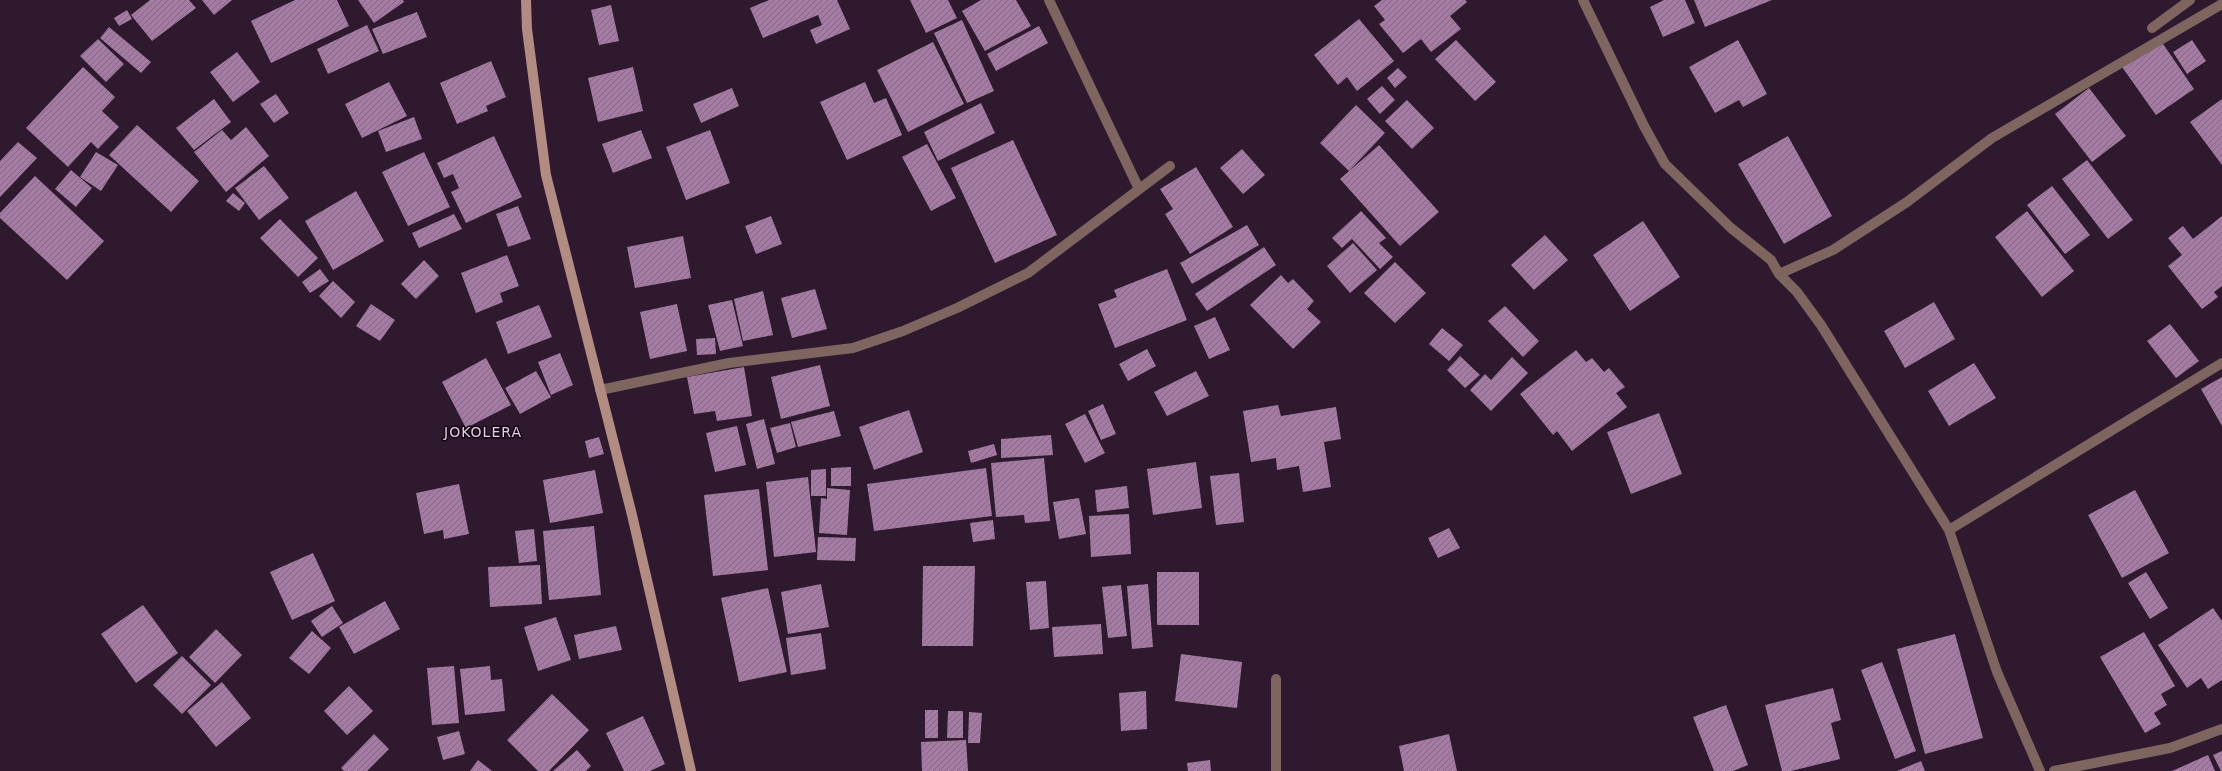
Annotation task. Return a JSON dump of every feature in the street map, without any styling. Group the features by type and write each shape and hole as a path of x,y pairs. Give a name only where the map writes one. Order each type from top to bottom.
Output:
{"street":[{"path":"526,0 527,29 546,175 632,515 691,771"},
{"path":"1049,0 1139,189"},
{"path":"1582,0 1644,126 1665,164 1731,228 1771,260 1779,274 1797,292 1822,325 1948,530 1997,672 2040,771"},
{"path":"2152,28 2190,0"},
{"path":"1779,274 1833,250 1907,202 1992,138 2222,4"},
{"path":"600,390 729,363 853,348 903,331 957,308 1028,273 1170,166"},
{"path":"1948,530 2222,363"},
{"path":"1276,679 1276,771"},
{"path":"2054,771 2170,748 2222,729"}],"building":[{"path":"150,0 189,0 196,8 152,41 131,15"},
{"path":"202,0 232,0 214,15"},
{"path":"295,0 337,0 349,26 271,63 251,21"},
{"path":"358,0 403,0 404,2 374,23"},
{"path":"769,0 837,0 850,29 816,44 810,30 822,25 818,15 763,38 750,8"},
{"path":"910,0 948,0 957,18 926,33"},
{"path":"981,0 1016,0 1031,26 985,51 962,11"},
{"path":"1382,0 1465,0 1467,2 1450,16 1461,29 1431,52 1421,39 1403,53 1379,24 1385,20 1374,6"},
{"path":"1664,0 1685,0 1695,23 1663,37 1650,7"},
{"path":"1694,0 1772,0 1705,27"},
{"path":"611,5 619,41 599,45 591,10"},
{"path":"127,10 132,19 119,26 114,18"},
{"path":"417,12 427,37 383,54 372,29"},
{"path":"1359,19 1394,61 1357,91 1347,77 1338,85 1314,55"},
{"path":"962,20 994,91 967,103 934,33"},
{"path":"367,25 379,51 328,74 317,49"},
{"path":"1039,26 1048,43 996,71 987,54"},
{"path":"109,27 151,62 141,73 100,38"},
{"path":"98,39 124,64 106,82 80,56"},
{"path":"1456,40 1496,82 1475,101 1435,59"},
{"path":"1738,40 1767,94 1743,107 1739,100 1715,113 1689,67"},
{"path":"2192,40 2206,61 2187,74 2173,52"},
{"path":"2161,41 2194,89 2156,115 2122,67"},
{"path":"933,42 964,104 908,132 877,70"},
{"path":"237,52 260,82 233,102 210,72"},
{"path":"491,61 506,97 486,106 488,111 457,124 440,83"},
{"path":"83,67 115,97 102,111 119,127 98,149 91,142 68,167 26,128"},
{"path":"633,67 643,111 598,122 588,78"},
{"path":"1398,68 1407,77 1395,88 1387,78"},
{"path":"389,82 407,116 362,138 345,104"},
{"path":"865,82 874,103 886,98 902,135 847,160 820,102"},
{"path":"1382,86 1395,100 1380,114 1367,99"},
{"path":"732,88 739,106 701,123 693,104"},
{"path":"2089,88 2126,136 2092,162 2055,114"},
{"path":"276,94 289,113 274,123 260,104"},
{"path":"214,99 231,122 194,150 176,128"},
{"path":"2222,99 2222,165 2190,122"},
{"path":"1407,100 1434,128 1412,149 1385,121"},
{"path":"981,103 995,133 938,161 924,132"},
{"path":"1356,105 1385,133 1349,171 1320,143"},
{"path":"414,117 422,139 386,152 378,131"},
{"path":"137,125 199,181 171,212 109,155"},
{"path":"246,127 269,156 226,192 194,152 222,130 231,140"},
{"path":"641,130 652,158 613,173 602,144"},
{"path":"710,130 730,183 686,200 666,147"},
{"path":"494,136 522,197 466,223 451,192 459,188 453,174 444,178 437,163"},
{"path":"1788,136 1832,216 1784,244 1738,164"},
{"path":"1013,140 1057,235 995,263 951,168"},
{"path":"18,142 37,158 0,197 0,161"},
{"path":"927,144 956,198 931,211 902,157"},
{"path":"1379,145 1439,212 1400,246 1340,179"},
{"path":"1242,149 1265,175 1243,194 1220,168"},
{"path":"96,152 118,165 101,191 80,177"},
{"path":"424,152 450,207 408,226 382,172"},
{"path":"2087,160 2133,220 2108,239 2062,179"},
{"path":"264,166 289,198 259,220 235,188"},
{"path":"1196,167 1233,227 1190,254 1165,214 1173,209 1160,189"},
{"path":"71,170 92,188 76,207 55,189"},
{"path":"35,176 104,241 67,280 0,218 0,213"},
{"path":"2052,186 2090,235 2065,254 2027,205"},
{"path":"356,191 384,241 333,270 305,221"},
{"path":"233,193 245,203 239,211 226,201"},
{"path":"518,206 531,239 508,247 496,214"},
{"path":"1361,211 1386,238 1379,243 1393,257 1380,269 1352,239 1342,248 1332,238"},
{"path":"2027,211 2074,271 2042,297 1995,237"},
{"path":"454,214 462,229 419,248 412,233"},
{"path":"771,216 782,244 756,254 745,226"},
{"path":"2222,216 2222,286 2214,292 2218,297 2202,309 2168,266 2182,255 2168,238 2183,226 2193,239"},
{"path":"280,219 318,258 298,277 260,238"},
{"path":"1643,221 1680,277 1630,311 1593,255"},
{"path":"1247,225 1259,245 1192,284 1180,263"},
{"path":"1545,235 1568,260 1534,290 1511,265"},
{"path":"683,236 691,278 635,288 627,247"},
{"path":"1353,243 1377,270 1350,293 1327,266"},
{"path":"1264,247 1276,265 1207,311 1195,294"},
{"path":"507,255 519,286 500,293 503,302 476,313 461,273"},
{"path":"424,260 439,276 416,299 401,284"},
{"path":"1395,262 1426,293 1395,323 1364,293"},
{"path":"320,269 329,281 310,293 302,282"},
{"path":"1167,269 1187,320 1115,348 1098,304 1117,297 1114,290"},
{"path":"1281,275 1288,283 1293,279 1314,301 1307,309 1321,322 1293,349 1250,305"},
{"path":"333,281 355,302 341,318 319,296"},
{"path":"815,289 827,329 792,338 781,298"},
{"path":"763,291 773,335 743,341 734,299"},
{"path":"732,300 743,346 720,351 708,305"},
{"path":"1934,302 1955,339 1905,368 1884,331"},
{"path":"371,304 395,320 380,341 356,326"},
{"path":"677,304 687,351 650,359 640,312"},
{"path":"539,305 552,337 508,354 496,322"},
{"path":"1505,306 1539,341 1523,357 1488,321"},
{"path":"1215,317 1230,350 1209,359 1194,326"},
{"path":"2170,324 2199,361 2176,378 2147,341"},
{"path":"1442,328 1463,345 1449,361 1429,344"},
{"path":"715,338 716,354 697,355 696,339"},
{"path":"1147,349 1156,366 1128,381 1119,364"},
{"path":"1576,350 1586,362 1592,358 1604,372 1609,368 1625,387 1616,393 1627,407 1572,451 1557,431 1553,435 1520,394"},
{"path":"560,353 573,385 551,395 538,362"},
{"path":"1460,356 1480,375 1465,388 1447,370"},
{"path":"1512,357 1528,373 1491,411 1470,390 1485,374 1491,380"},
{"path":"486,358 511,405 466,428 442,382"},
{"path":"1974,363 1996,398 1949,426 1928,391"},
{"path":"820,365 830,406 781,419 771,377"},
{"path":"744,367 752,416 717,421 715,411 694,414 687,377"},
{"path":"536,371 551,397 520,414 505,388"},
{"path":"1196,371 1209,396 1167,416 1154,392"},
{"path":"2222,377 2222,426 2201,389"},
{"path":"1103,404 1116,434 1101,440 1088,411"},
{"path":"1278,405 1281,416 1336,407 1341,439 1324,442 1331,487 1303,492 1299,466 1277,470 1276,458 1251,462 1243,411"},
{"path":"909,410 923,452 874,470 859,427"},
{"path":"834,411 841,436 798,447 791,422"},
{"path":"1659,413 1682,474 1631,494 1607,432"},
{"path":"1085,414 1105,453 1085,463 1065,424"},
{"path":"764,419 775,464 757,469 746,424"},
{"path":"790,423 796,447 777,453 770,428"},
{"path":"737,426 746,465 715,472 706,433"},
{"path":"1051,435 1053,455 1001,458 1001,439"},
{"path":"599,437 604,454 589,458 585,441"},
{"path":"994,444 997,455 971,463 968,451"},
{"path":"1044,458 1050,521 1025,523 1024,515 996,517 991,463"},
{"path":"1196,462 1202,508 1153,515 1147,469"},
{"path":"851,467 851,486 831,486 831,468"},
{"path":"986,468 992,516 874,531 867,484"},
{"path":"826,469 826,496 811,496 811,470"},
{"path":"595,470 603,513 550,523 543,480"},
{"path":"1239,473 1244,522 1216,525 1210,476"},
{"path":"808,477 816,552 774,557 766,482"},
{"path":"459,484 469,534 444,539 443,530 424,534 416,493"},
{"path":"1127,486 1129,508 1097,512 1095,490"},
{"path":"827,488 850,490 847,535 819,533 821,498 827,499"},
{"path":"759,489 768,570 713,576 704,495"},
{"path":"2135,490 2169,553 2122,578 2088,515"},
{"path":"1079,498 1086,534 1059,539 1053,502"},
{"path":"1129,514 1131,554 1091,557 1089,516"},
{"path":"993,520 995,539 973,542 970,523"},
{"path":"594,526 601,595 549,600 543,531"},
{"path":"1449,528 1460,548 1438,558 1428,538"},
{"path":"534,529 537,561 519,563 515,531"},
{"path":"818,537 856,538 855,561 817,560"},
{"path":"313,553 335,601 292,620 270,572"},
{"path":"540,565 542,604 490,607 488,567"},
{"path":"923,566 975,566 973,646 922,646"},
{"path":"1157,572 1199,572 1199,625 1157,625"},
{"path":"2146,572 2168,608 2150,619 2128,583"},
{"path":"1046,581 1049,628 1030,630 1026,582"},
{"path":"821,584 829,627 788,634 781,592"},
{"path":"1148,584 1153,647 1132,649 1127,586"},
{"path":"1121,585 1127,636 1108,638 1102,587"},
{"path":"768,588 787,672 739,682 721,598"},
{"path":"385,601 400,629 354,654 339,627"},
{"path":"143,605 178,653 136,683 101,634"},
{"path":"332,606 343,623 322,637 311,621"},
{"path":"2213,608 2222,621 2222,680 2208,689 2201,678 2187,688 2158,645"},
{"path":"556,617 571,660 538,671 524,627"},
{"path":"1101,624 1103,654 1054,657 1052,627"},
{"path":"616,626 622,650 579,659 574,635"},
{"path":"216,629 242,655 215,683 189,657"},
{"path":"312,631 331,648 309,674 289,658"},
{"path":"2144,632 2175,686 2161,694 2167,705 2154,713 2161,724 2145,733 2100,657"},
{"path":"821,633 826,669 791,675 786,638"},
{"path":"1955,634 1983,738 1925,754 1897,649"},
{"path":"1181,654 1242,662 1237,708 1175,701"},
{"path":"182,656 211,685 182,714 153,685"},
{"path":"1882,662 1916,751 1895,759 1861,670"},
{"path":"454,666 459,723 432,725 427,668"},
{"path":"490,666 491,680 502,679 505,711 465,715 460,669"},
{"path":"222,682 251,718 216,747 187,711"},
{"path":"349,686 373,711 347,735 324,711"},
{"path":"1833,688 1841,720 1831,723 1840,759 1791,771 1782,771 1765,705"},
{"path":"1146,691 1147,729 1121,731 1119,693"},
{"path":"552,694 589,730 549,771 538,771 507,740"},
{"path":"1726,705 1748,765 1733,771 1714,771 1693,717"},
{"path":"925,710 938,710 938,738 925,738"},
{"path":"948,711 963,711 963,738 947,738"},
{"path":"969,712 982,713 980,743 968,743"},
{"path":"643,716 665,764 650,771 624,771 606,733"},
{"path":"459,731 465,754 443,760 437,737"},
{"path":"374,734 389,749 367,771 344,771 341,768"},
{"path":"1449,734 1457,771 1404,771 1399,746"},
{"path":"966,740 968,771 922,771 921,742"},
{"path":"577,750 591,766 586,771 553,771"},
{"path":"2222,751 2222,771 2221,771 2213,755"},
{"path":"2208,755 2215,771 2172,771"},
{"path":"478,760 492,771 470,771"},
{"path":"1210,760 1211,771 1188,771 1187,763"},
{"path":"1921,761 1925,771 1897,771"}],"district":[{"name":"JOKOLERA","path":"483,432"}]}
